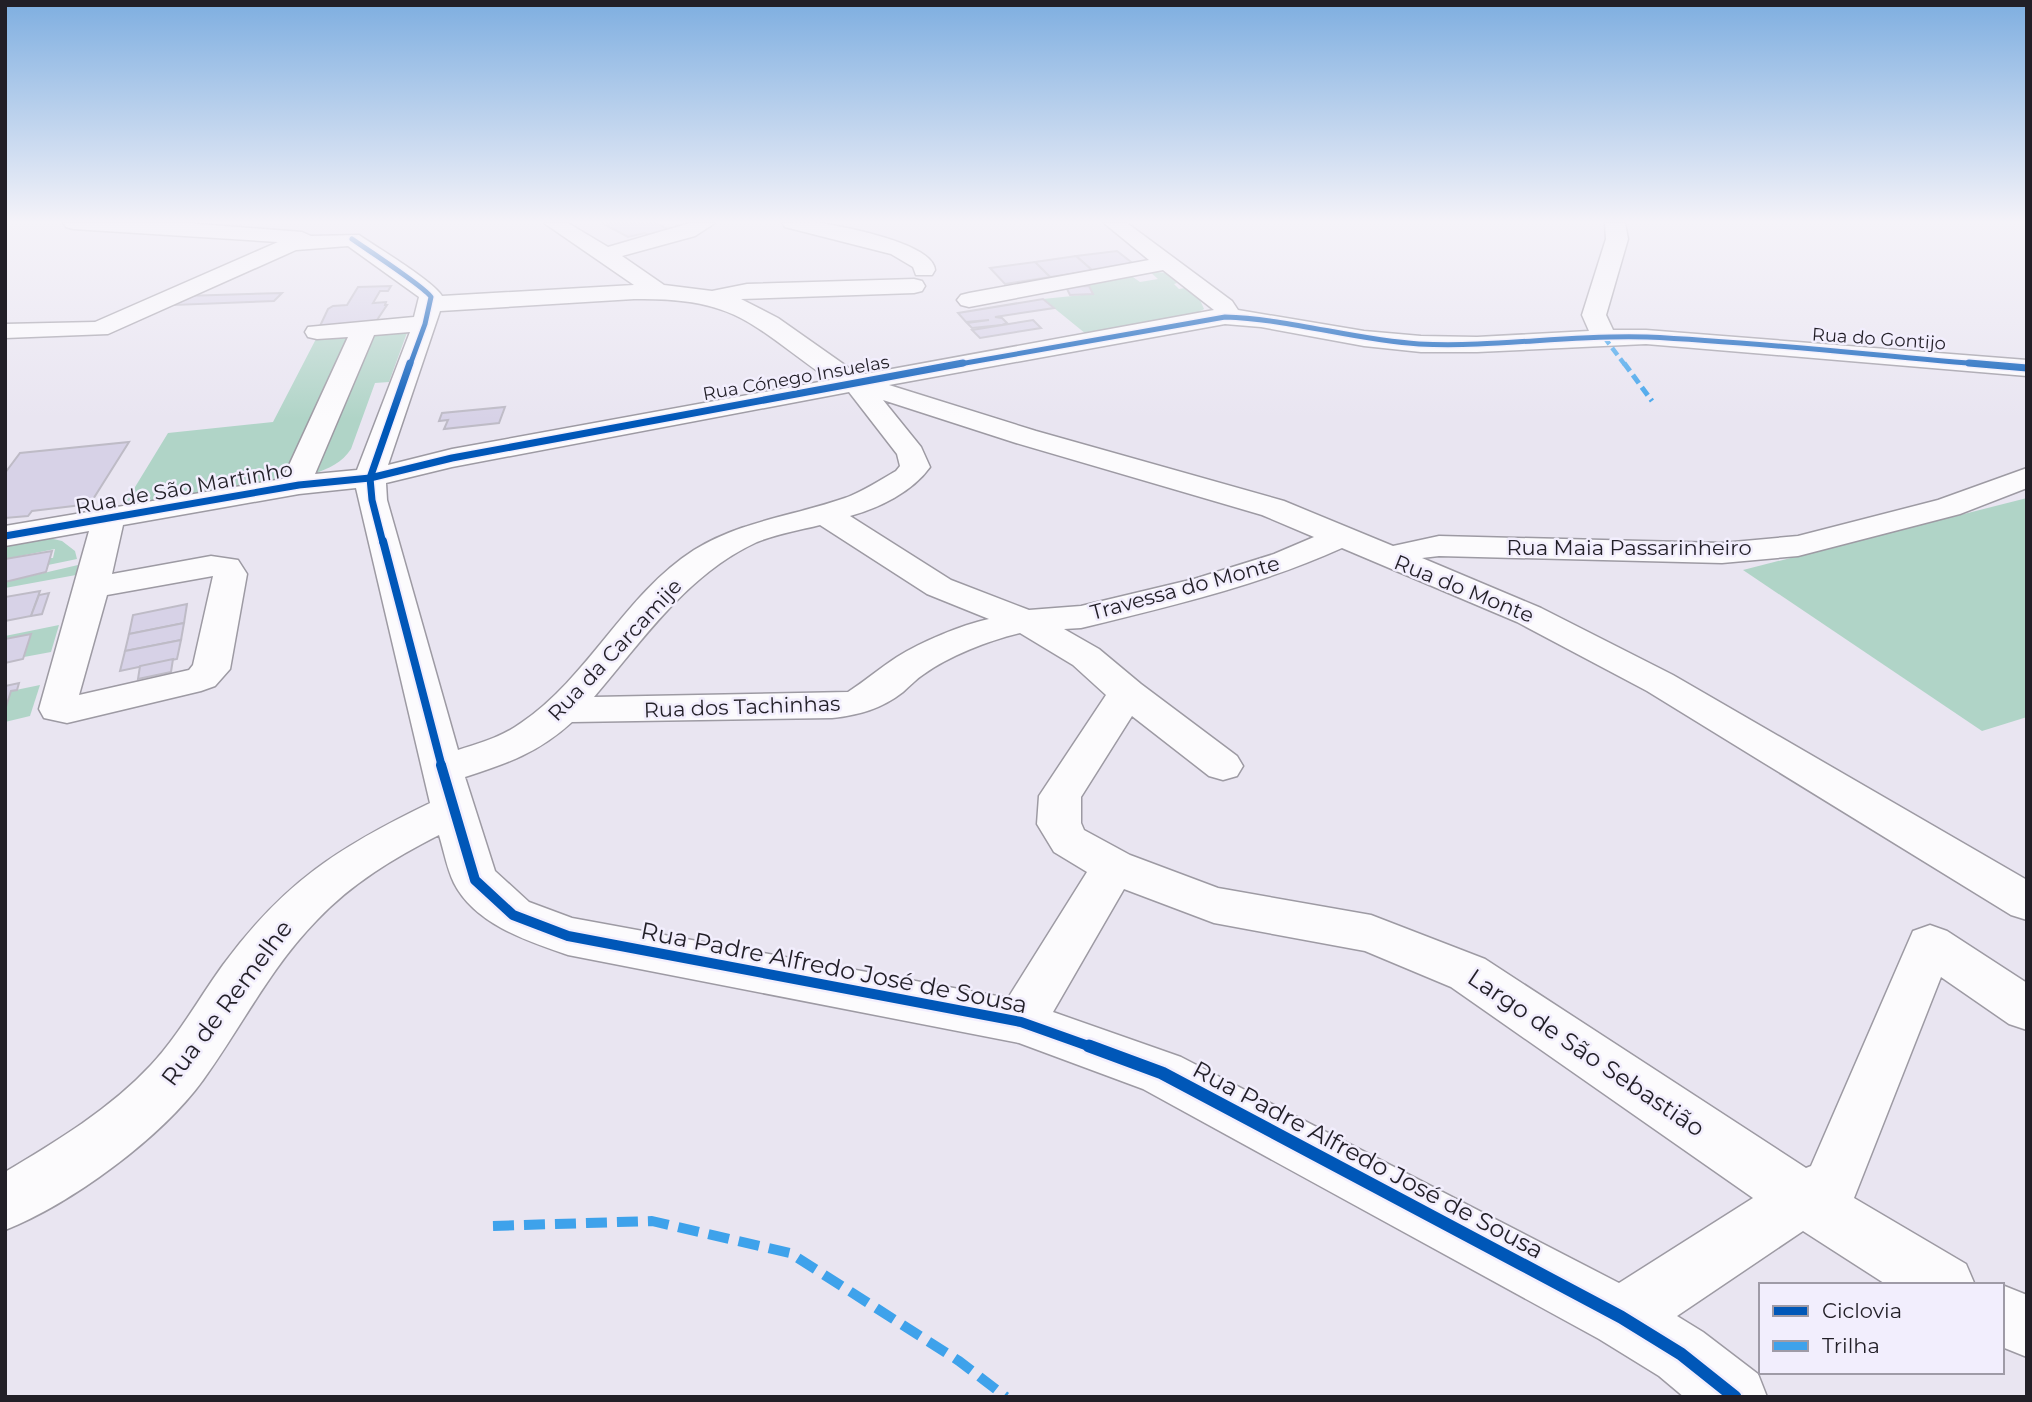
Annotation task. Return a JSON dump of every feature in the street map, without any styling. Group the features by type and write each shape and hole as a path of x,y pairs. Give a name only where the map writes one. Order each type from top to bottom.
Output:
{"street":[{"path":"5,331 99,328 190,288"},
{"path":"372,470 428,314 431,297 424,288"},
{"path":"654,288 658,291"},
{"path":"317,332 363,329 428,314 658,291 712,297 790,288"},
{"path":"968,300 1030,288"},
{"path":"1201,288 1224,306 1230,316"},
{"path":"1602,288 1594,315 1604,337"},
{"path":"712,297 768,320 840,376 855,383"},
{"name":"Rua Cónego Insuelas","path":"372,470 452,458 1230,316 1419,344 1476,345 1604,337"},
{"path":"299,480 363,329"},
{"name":"Rua do Gontijo","path":"1604,337 1646,337 2027,368"},
{"name":"Rua da Carcamije","path":"449,790 506,749 535,733 564,708 671,585 705,558 747,535 858,503 907,477 915,467 911,453 855,383"},
{"name":"Rua do Monte","path":"855,383 1001,426 1026,437 1273,508 1529,615 1660,683 2027,902"},
{"name":"Rua de São Martinho","path":"5,536 108,519 299,480 372,470"},
{"name":"Rua Padre Alfredo José de Sousa","path":"372,470 372,500 475,880 513,915 557,932 1021,1022 1162,1073 1621,1317 1681,1354 1735,1397"},
{"name":"Rua Maia Passarinheiro","path":"1391,559 1413,550 1439,546 1722,553 1798,546 1949,507 2027,477"},
{"path":"825,514 939,587 1025,621 1086,657 1127,693 1223,766"},
{"path":"92,588 211,566 226,567 230,574 211,669 202,678 188,683 67,710 58,709 108,519"},
{"name":"Travessa do Monte","path":"1025,621 1081,617 1205,587 1286,561 1340,537"},
{"name":"Rua dos Tachinhas","path":"564,708 832,706 858,703 923,659 983,631 1025,621"},
{"name":"Largo de São Sebastião","path":"1127,693 1060,796 1059,824 1069,841 1114,867 1213,905 1371,934 1468,973 1874,1244 1942,1283"},
{"name":"Rua de Remelhe","path":"5,1203 97,1147 160,1092 199,1045 241,979 296,911 341,872 404,834 449,790"},
{"path":"1021,1022 1114,867"},
{"path":"1621,1317 1804,1198 1831,1185 1930,944 2027,1009"},
{"path":"2004,1317 2027,1326"}],"green space":[{"path":"1089,288 1186,288 1200,300 1204,309 1193,315 1091,338 1043,299 1092,294"},
{"path":"408,330 389,382 375,383 351,449 335,464 314,474 121,510 168,433 273,422 317,337"},
{"path":"2027,498 2027,717 1982,731 1743,570"},
{"path":"49,538 62,541 75,551 77,559 48,565 55,549 5,559 5,543"},
{"path":"78,565 76,575 5,588 5,582"},
{"path":"59,625 51,652 24,657 31,634 5,639 5,636"},
{"path":"40,685 30,716 5,722 5,710 11,691"}],"building":[{"path":"357,288 390,288 380,291 373,303 386,302 387,305 375,323 320,326 328,309 347,305"},
{"path":"1067,288 1090,288 1093,294 1070,295"},
{"path":"282,293 274,301 175,305 184,296"},
{"path":"1043,299 1054,308 995,317 1002,318 1007,323 1002,325 972,328 967,323 989,320 966,322 958,313"},
{"path":"1033,320 1041,328 980,338 972,330"},
{"path":"505,407 499,423 444,429 448,420 439,421 442,413"},
{"path":"129,442 90,504 32,511 28,516 5,518 5,473 20,453"},
{"path":"52,551 46,572 5,582 5,559"},
{"path":"40,591 31,616 5,621 5,597"},
{"path":"49,593 42,614 31,616 39,595"},
{"path":"187,604 184,623 129,634 133,615"},
{"path":"184,623 181,640 125,651 129,634"},
{"path":"31,634 23,659 5,663 5,639"},
{"path":"181,640 177,659 120,671 125,651"},
{"path":"173,659 171,672 138,679 140,666"},
{"path":"19,683 17,690 11,691 5,710 5,686"}],"marked path":[{"path":"1604,337 1652,401"},
{"path":"493,1226 652,1221 790,1253 959,1361 1006,1397"}],"cycle path":[{"path":"424,288 431,297 425,324 374,462 370,478 372,500 453,810 475,880 513,915 568,936 1021,1022 1162,1073 1621,1317 1681,1354 1735,1397"},
{"path":"5,536 299,485 370,478 452,458 1213,317 1249,318 1350,336 1421,344 1477,345 1646,337 2027,368"}]}
